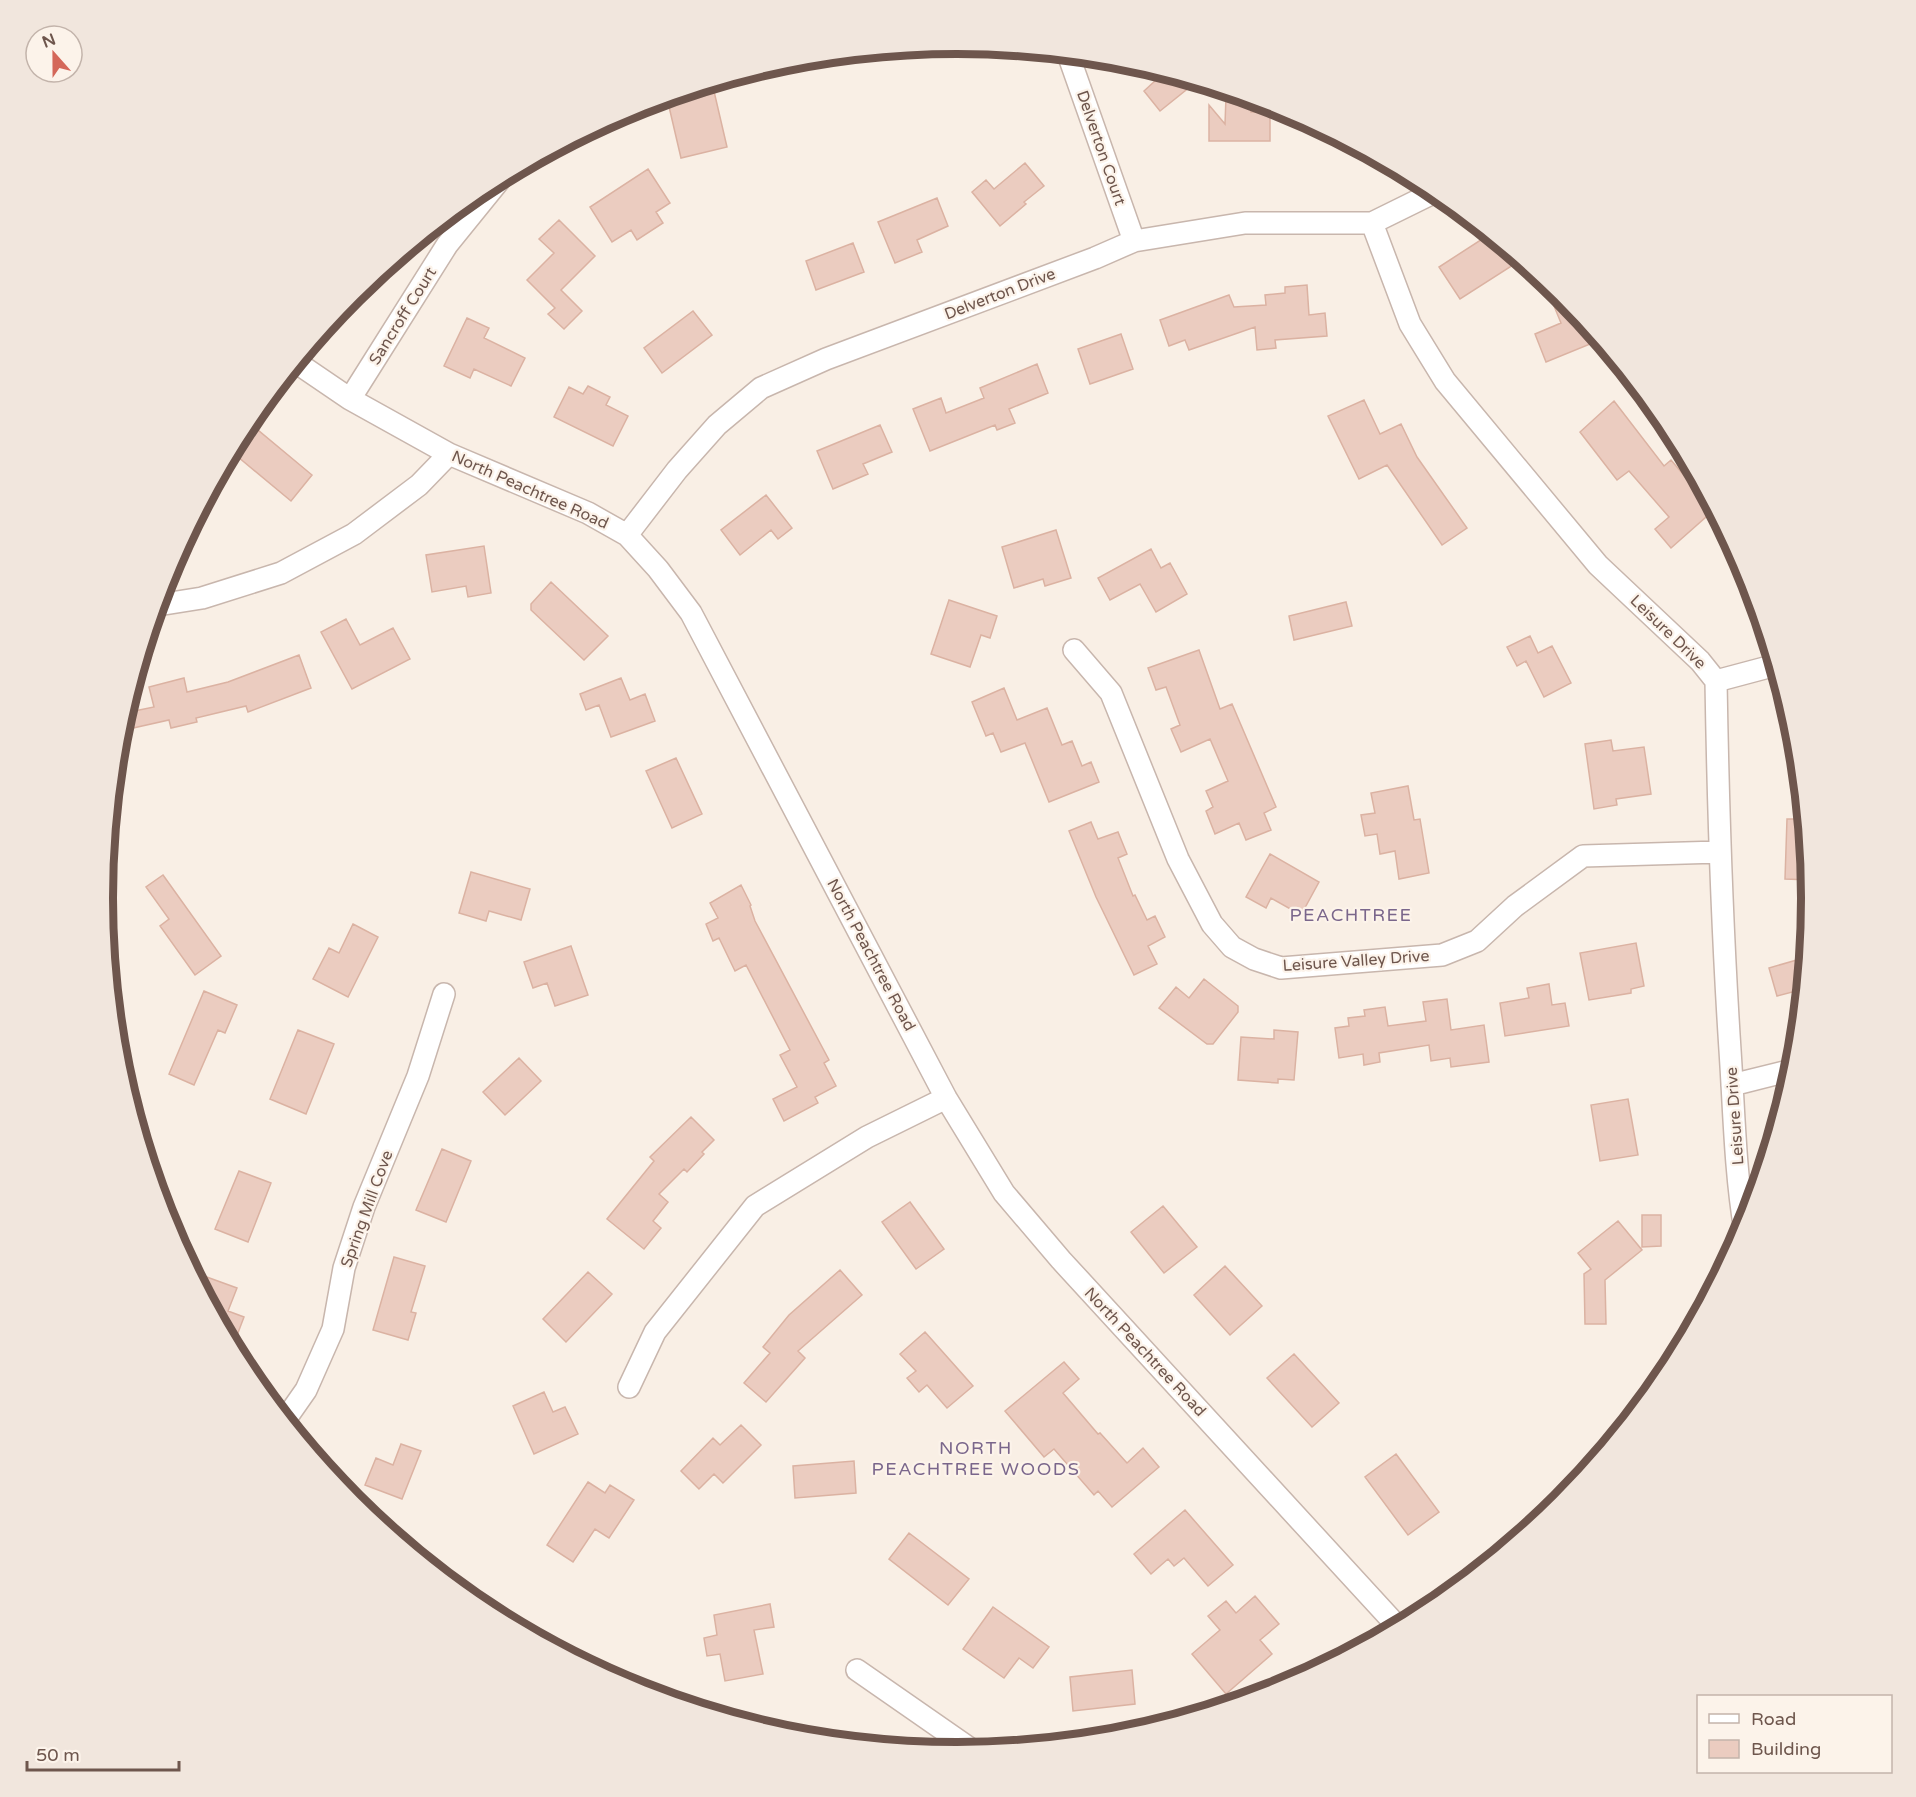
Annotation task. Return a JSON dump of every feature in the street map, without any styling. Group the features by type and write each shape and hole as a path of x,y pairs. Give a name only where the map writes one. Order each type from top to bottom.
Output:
{"street":[{"name":"Delverton Court","path":"1071,61 1134,241"},
{"name":"Delverton Drive","path":"627,535 677,470 717,425 761,388 826,359 1095,258 1134,241 1245,223 1372,223 1427,196"},
{"name":"Sancroff Court","path":"350,399 447,245 483,200"},
{"name":"Leisure Drive","path":"1372,223 1410,324 1445,381 1598,565 1700,661 1716,681 1719,852 1732,1085 1742,1211"},
{"name":"North Peachtree Road","path":"303,367 350,399 449,454 588,513 627,535 658,569 691,612 946,1098 1004,1193 1061,1260 1393,1622"},
{"path":"167,604 202,598 281,573 354,534 419,485 449,454"},
{"name":"Leisure Valley Drive","path":"1074,650 1111,693 1178,859 1212,924 1232,947 1254,960 1281,968 1442,954 1477,941 1515,906 1583,856 1719,852"},
{"path":"1716,681 1770,667"},
{"name":"Spring Mill Cove","path":"289,1414 306,1390 333,1329 344,1268 364,1207 418,1076 444,994"},
{"path":"1732,1085 1784,1072"},
{"path":"629,1387 655,1332 755,1206 867,1137 946,1098"},
{"path":"857,1670 962,1743"}],"building":[{"path":"1154,77 1190,87 1160,111 1144,91 1156,80"},
{"path":"714,91 727,147 681,158 669,106"},
{"path":"1226,98 1251,107 1251,112 1270,114 1270,141 1209,141 1209,105 1225,124"},
{"path":"1025,163 1044,186 1000,226 972,192 986,180 994,189"},
{"path":"648,169 670,203 656,212 663,223 637,240 631,230 612,242 590,207"},
{"path":"937,198 948,226 917,240 922,252 895,263 878,222"},
{"path":"559,220 595,256 561,290 582,311 564,329 548,314 555,308 527,280 554,253 539,239"},
{"path":"1483,238 1515,264 1460,299 1439,267"},
{"path":"853,243 864,272 816,290 806,261"},
{"path":"1307,285 1309,315 1325,313 1327,336 1275,340 1276,348 1257,350 1255,327 1189,350 1185,340 1169,346 1160,320 1229,295 1234,307 1266,305 1265,295 1285,293 1285,287"},
{"path":"1558,304 1594,343 1546,362 1535,334 1561,323 1554,306"},
{"path":"693,311 712,335 662,373 644,348"},
{"path":"467,318 489,328 484,338 525,358 511,386 474,369 470,378 444,366"},
{"path":"1121,334 1133,369 1090,384 1078,349"},
{"path":"1037,364 1048,393 1009,409 1015,423 997,430 995,425 930,451 913,409 941,398 946,413 984,398 980,388"},
{"path":"588,386 610,397 606,405 628,416 613,446 554,417 569,387 583,394"},
{"path":"1364,400 1380,434 1401,424 1417,457 1467,528 1442,545 1387,465 1359,479 1328,416"},
{"path":"1614,401 1664,466 1671,460 1694,485 1709,514 1671,548 1655,529 1669,517 1629,471 1617,480 1580,432"},
{"path":"880,425 892,452 863,464 868,474 833,489 817,451"},
{"path":"256,429 312,475 291,501 238,457"},
{"path":"766,495 792,528 778,539 771,530 740,555 721,530"},
{"path":"1056,530 1071,578 1045,586 1043,579 1014,588 1002,547"},
{"path":"484,546 491,593 468,597 466,586 432,592 426,555"},
{"path":"1151,549 1161,568 1170,563 1187,594 1156,612 1140,584 1110,600 1098,578"},
{"path":"551,582 608,636 584,660 531,610 531,604"},
{"path":"949,600 997,616 990,638 981,635 970,667 931,654"},
{"path":"1346,602 1352,626 1294,640 1289,616"},
{"path":"346,619 360,645 393,628 410,659 352,689 321,632"},
{"path":"1530,636 1538,653 1552,646 1571,683 1544,697 1526,661 1517,666 1507,647"},
{"path":"1199,650 1220,709 1232,704 1276,807 1264,813 1271,830 1246,840 1239,823 1215,834 1206,811 1213,807 1206,791 1228,781 1210,739 1181,752 1171,729 1180,725 1166,687 1156,690 1148,668"},
{"path":"299,655 311,688 248,712 246,706 196,718 197,722 171,728 169,720 131,728 135,711 154,707 149,687 184,678 187,692 228,682"},
{"path":"621,678 630,700 645,694 655,721 611,737 599,705 586,710 580,694"},
{"path":"1004,688 1017,720 1047,708 1062,745 1072,741 1082,766 1091,762 1099,782 1049,802 1025,743 1001,752 993,733 986,736 972,702"},
{"path":"1611,740 1613,751 1644,747 1651,794 1616,799 1617,805 1594,809 1585,744"},
{"path":"676,758 702,814 672,828 646,771"},
{"path":"1408,786 1414,820 1420,819 1429,873 1399,879 1395,851 1380,854 1377,834 1365,836 1361,815 1375,813 1371,793"},
{"path":"1787,819 1798,819 1802,880 1785,879"},
{"path":"1091,822 1098,839 1118,832 1127,854 1118,858 1133,896 1135,895 1147,920 1155,916 1165,937 1148,946 1157,964 1134,975 1096,897 1069,831"},
{"path":"1270,854 1319,882 1301,915 1271,898 1266,908 1246,897"},
{"path":"471,872 530,889 521,920 489,911 486,921 459,913"},
{"path":"163,875 221,956 195,975 160,926 169,919 146,887"},
{"path":"741,885 751,905 755,921 829,1060 824,1063 836,1086 815,1097 818,1103 784,1121 773,1099 797,1087 780,1055 790,1050 746,965 735,971 719,938 713,941 706,924 718,918 710,903"},
{"path":"353,924 378,937 348,997 313,979 329,948 339,953"},
{"path":"1636,943 1644,986 1631,989 1631,993 1589,1000 1580,953"},
{"path":"571,946 588,995 555,1006 547,983 533,988 524,962"},
{"path":"1800,959 1797,991 1777,996 1769,968"},
{"path":"1204,979 1238,1006 1238,1012 1213,1044 1207,1044 1159,1008 1176,987 1189,998"},
{"path":"1549,984 1552,1005 1565,1003 1569,1026 1505,1036 1500,1003 1529,998 1527,988"},
{"path":"204,991 237,1005 225,1033 218,1030 194,1085 169,1074"},
{"path":"1447,999 1451,1030 1484,1025 1489,1062 1451,1067 1450,1058 1431,1061 1429,1045 1379,1053 1380,1062 1364,1065 1363,1054 1339,1058 1335,1028 1349,1026 1348,1018 1365,1016 1364,1010 1385,1007 1388,1026 1426,1021 1423,1002"},
{"path":"298,1030 334,1044 306,1114 270,1099"},
{"path":"1274,1030 1298,1032 1294,1080 1278,1079 1278,1083 1238,1080 1241,1037 1274,1039"},
{"path":"519,1058 541,1081 505,1115 483,1092"},
{"path":"1628,1099 1638,1155 1600,1161 1591,1105"},
{"path":"691,1117 714,1140 687,1172 684,1169 659,1194 668,1202 653,1221 661,1228 644,1249 607,1219 654,1161 650,1157"},
{"path":"442,1149 471,1161 446,1222 416,1210"},
{"path":"239,1171 271,1183 248,1242 215,1229"},
{"path":"910,1202 944,1249 916,1269 882,1222"},
{"path":"1163,1206 1197,1247 1164,1273 1131,1232"},
{"path":"1642,1215 1661,1215 1661,1246 1642,1247"},
{"path":"1618,1221 1642,1250 1605,1280 1606,1324 1585,1324 1584,1274 1591,1269 1578,1253"},
{"path":"394,1257 425,1266 411,1312 416,1313 408,1340 373,1330"},
{"path":"1225,1266 1262,1306 1230,1335 1194,1295"},
{"path":"840,1270 862,1295 798,1351 805,1358 766,1402 744,1383 770,1353 763,1347 789,1315"},
{"path":"588,1272 612,1294 566,1342 543,1319"},
{"path":"203,1276 237,1288 228,1311 244,1317 237,1337"},
{"path":"925,1332 973,1386 947,1408 927,1385 919,1392 907,1378 916,1371 900,1354"},
{"path":"1294,1354 1339,1403 1312,1427 1267,1378"},
{"path":"1064,1362 1079,1379 1063,1393 1098,1434 1100,1433 1127,1463 1143,1448 1159,1467 1112,1507 1098,1491 1094,1495 1054,1449 1044,1457 1005,1411"},
{"path":"544,1392 553,1412 565,1407 578,1434 534,1454 513,1406"},
{"path":"741,1425 761,1445 723,1483 714,1474 699,1489 681,1471 713,1438 720,1445"},
{"path":"401,1444 421,1451 402,1499 365,1485 376,1458 393,1465"},
{"path":"1396,1454 1439,1512 1408,1535 1365,1477"},
{"path":"854,1461 856,1493 795,1498 793,1466"},
{"path":"588,1482 605,1493 610,1485 634,1500 609,1538 595,1529 573,1562 547,1545"},
{"path":"1185,1510 1233,1565 1208,1586 1184,1558 1174,1566 1168,1559 1151,1574 1134,1554"},
{"path":"909,1533 969,1579 948,1605 889,1559"},
{"path":"1255,1596 1279,1624 1260,1640 1272,1654 1226,1694 1192,1654 1220,1630 1208,1616 1226,1601 1236,1613"},
{"path":"770,1604 774,1627 754,1630 763,1674 725,1681 720,1654 707,1656 704,1638 717,1635 714,1615"},
{"path":"993,1607 1049,1647 1033,1668 1019,1658 1004,1678 963,1649"},
{"path":"1132,1670 1135,1704 1073,1711 1070,1677"}],"district":[{"name":"PEACHTREE","path":"1351,915"},
{"name":"NORTH PEACHTREE WOODS","path":"976,1458"}]}
